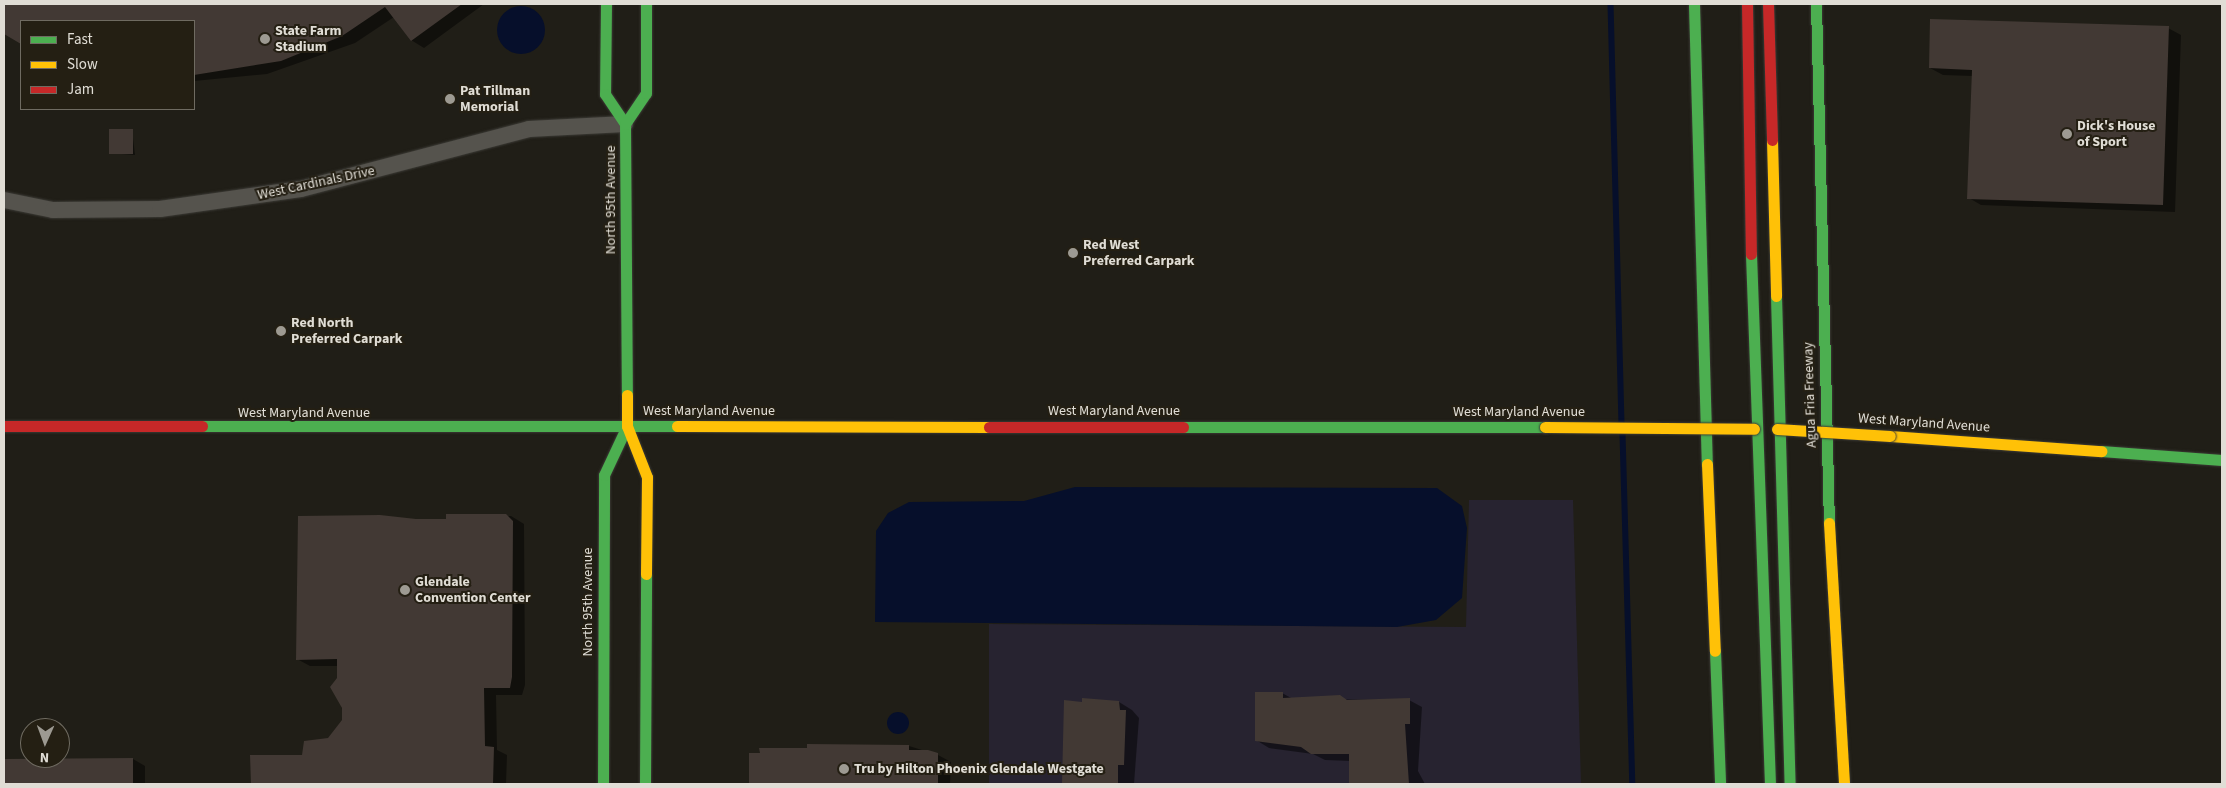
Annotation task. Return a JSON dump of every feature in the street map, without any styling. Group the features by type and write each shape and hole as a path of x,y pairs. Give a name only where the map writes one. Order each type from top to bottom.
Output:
{"main road":[{"path":"606,4 605,94 625,124 646,93 646,4"},
{"path":"1694,4 1705,466 1720,784"},
{"path":"1747,4 1754,429 1770,784"},
{"path":"1768,4 1777,429 1790,784"},
{"name":"Agua Fria Freeway","path":"1816,4 1829,518 1844,784"},
{"name":"North 95th Avenue","path":"625,124 627,426 647,477 645,784"},
{"name":"West Maryland Avenue","path":"4,426 1545,427 1777,429 2222,460"},
{"name":"North 95th Avenue","path":"603,784 604,474 627,426"}],"street":[{"name":"West Cardinals Drive","path":"4,200 90,212 195,204 320,184 529,129 625,124"}],"shaded area":[{"path":"1469,500 1573,500 1581,784 989,784 989,624 1466,627"}],"water":[{"path":"516,6 526,6 538,13 545,25 545,35 538,47 526,54 516,54 508,50 501,43 497,35 497,25 501,17 508,10"},
{"path":"1075,487 1437,488 1462,506 1467,528 1462,598 1436,620 1397,627 875,622 876,531 888,513 909,502 1024,501"},
{"path":"898,712 906,715 909,723 906,731 898,734 890,731 887,723 890,715"}],"building":[{"name":"State Farm Stadium","path":"4,4 462,4 411,41 385,7 342,36 281,61 195,75 195,20 20,20 20,43 4,34"},
{"name":"Dick's House of Sport","path":"1930,19 2169,26 2163,205 1967,199 1972,70 1929,68"},
{"path":"109,129 133,129 133,154 109,154"},
{"name":"Glendale Convention Center","path":"446,514 506,514 513,521 512,677 510,688 484,688 485,746 494,747 493,784 251,784 250,755 302,755 304,741 328,738 342,720 342,708 330,687 337,678 337,659 296,660 298,516 380,515 416,519 446,519"},
{"path":"1255,692 1283,692 1283,698 1340,695 1347,700 1410,698 1410,724 1405,724 1409,784 1349,784 1349,754 1311,754 1301,747 1255,741"},
{"path":"1082,698 1119,701 1120,710 1126,710 1124,765 1118,765 1118,784 1062,784 1064,700 1082,702"},
{"name":"Tru by Hilton Phoenix Glendale Westgate","path":"807,744 909,745 909,750 928,750 938,753 938,784 749,784 749,753 760,753 759,748 807,748"},
{"path":"70,758 133,758 133,784 4,784 4,759 20,759 20,768 70,768"}],"waterway":[{"path":"1611,4 1622,422"},
{"path":"1623,434 1633,784"}],"traffic: fast":[{"path":"606,4 605,94 625,124 627,395"},
{"path":"625,124 646,93 646,4"},
{"path":"1694,4 1707,464"},
{"path":"1816,4 1829,523"},
{"path":"1751,254 1770,784"},
{"path":"1776,296 1790,784"},
{"path":"202,426 677,426"},
{"path":"603,784 604,475 627,426"},
{"path":"1183,427 1545,427"},
{"path":"2101,451 2222,460"},
{"path":"645,784 646,574"},
{"path":"1715,651 1720,784"}],"traffic: slow":[{"path":"1772,140 1776,296"},
{"path":"627,395 627,426 647,477 646,574"},
{"path":"677,426 989,427"},
{"path":"1545,427 1754,429"},
{"path":"1777,429 1890,436"},
{"path":"1890,436 2101,451"},
{"path":"1707,464 1715,651"},
{"path":"1829,523 1844,784"}],"traffic: jam":[{"path":"1747,4 1751,254"},
{"path":"1768,4 1772,140"},
{"path":"4,426 202,426"},
{"path":"989,427 1183,427"}],"place":[{"name":"State Farm Stadium","path":"265,39"},
{"name":"Pat Tillman Memorial","path":"450,99"},
{"name":"Dick's House of Sport","path":"2067,134"},
{"name":"Red West Preferred Carpark","path":"1073,253"},
{"name":"Red North Preferred Carpark","path":"281,331"},
{"name":"Glendale Convention Center","path":"405,590"},
{"name":"Tru by Hilton Phoenix Glendale Westgate","path":"844,769"}]}
